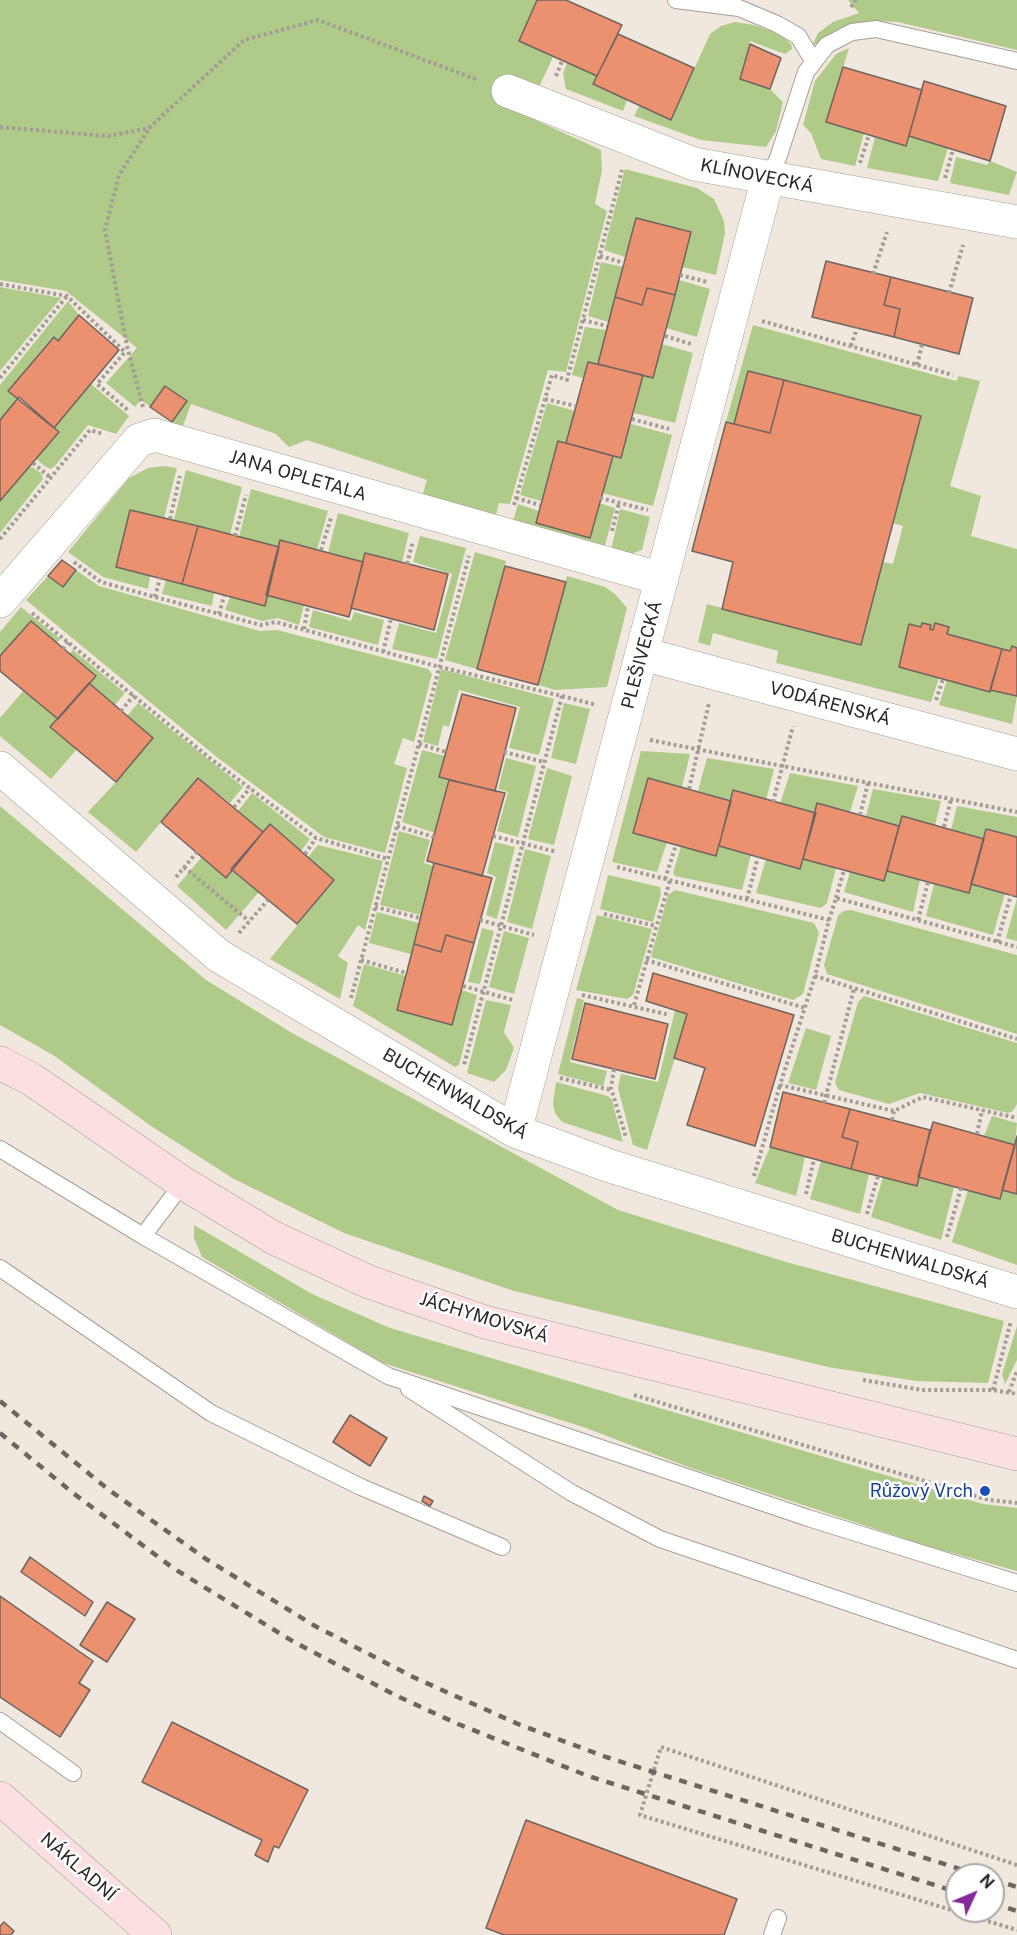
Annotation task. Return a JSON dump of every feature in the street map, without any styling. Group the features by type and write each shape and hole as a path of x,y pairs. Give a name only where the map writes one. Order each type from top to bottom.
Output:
{"street":[{"name":"KLÍNOVECKÁ","path":"508,92 694,164 1017,222"},
{"name":"PLEŠIVECKÁ","path":"515,1131 768,178"},
{"name":"JANA OPLETALA","path":"14,605 139,440 155,435 662,579"},
{"name":"VODÁRENSKÁ","path":"643,654 1017,754"},
{"name":"BUCHENWALDSKÁ","path":"0,768 219,956 515,1131 1014,1305"},
{"name":"JÁCHYMOVSKÁ","path":"0,1063 32,1079 183,1183 274,1238 369,1282 485,1322 1017,1454"},
{"name":"NÁKLADNÍ","path":"0,1798 155,1935"}],"lane":[{"path":"676,0 739,8 777,24 798,36 814,62"},
{"path":"768,178 778,158 802,81 828,45 852,32 876,29 1017,61"},
{"path":"0,1149 143,1236 388,1376 572,1493 660,1539 1017,1660"},
{"path":"143,1236 183,1183"},
{"path":"0,1268 211,1413 361,1487 502,1547"},
{"path":"388,1376 808,1518 1017,1582"},
{"path":"0,1721 73,1773"},
{"path":"772,1935 778,1918"}],"path":[{"path":"0,284 67,296 125,352 97,384 135,417 143,408 127,346 105,230 119,175 149,128 244,40 318,20 508,92"},
{"path":"0,127 109,136 149,128"},
{"path":"857,172 869,135"},
{"path":"942,187 953,149"},
{"path":"505,535 552,375 567,380 624,162"},
{"path":"873,274 887,230"},
{"path":"949,293 963,243"},
{"path":"600,256 624,262"},
{"path":"680,275 717,284"},
{"path":"0,378 67,296"},
{"path":"583,320 607,326"},
{"path":"761,321 953,375"},
{"path":"851,346 857,328"},
{"path":"665,336 701,346"},
{"path":"917,365 922,344"},
{"path":"545,399 576,406"},
{"path":"632,419 679,431"},
{"path":"0,539 90,430 108,436"},
{"path":"33,463 51,478"},
{"path":"170,519 180,475"},
{"path":"235,536 246,493"},
{"path":"516,498 540,505"},
{"path":"600,498 657,512"},
{"path":"321,550 331,517"},
{"path":"407,564 414,537"},
{"path":"348,1008 469,555"},
{"path":"69,558 101,582 261,625 276,622 383,652 562,696 462,1074"},
{"path":"155,597 160,578"},
{"path":"219,614 224,596"},
{"path":"14,605 68,642 316,838 388,859"},
{"path":"304,630 308,606"},
{"path":"383,652 392,619"},
{"path":"63,649 68,642"},
{"path":"934,707 943,679"},
{"path":"121,711 134,695"},
{"path":"773,802 800,696"},
{"path":"647,740 1017,812"},
{"path":"418,744 446,752"},
{"path":"504,752 544,762"},
{"path":"860,815 868,783"},
{"path":"234,807 250,788"},
{"path":"944,827 951,799"},
{"path":"397,826 434,837"},
{"path":"493,836 829,920"},
{"path":"305,854 316,838"},
{"path":"634,1005 676,845"},
{"path":"174,879 197,852"},
{"path":"747,899 758,857"},
{"path":"184,867 249,921"},
{"path":"753,1180 815,976 843,870"},
{"path":"918,920 928,882"},
{"path":"998,942 1011,895"},
{"path":"836,898 1017,947"},
{"path":"233,941 268,900"},
{"path":"375,907 420,918"},
{"path":"593,911 656,926"},
{"path":"480,920 565,943"},
{"path":"361,960 406,973"},
{"path":"646,960 805,1008"},
{"path":"815,976 1017,1038"},
{"path":"463,986 513,1000"},
{"path":"824,1103 854,989"},
{"path":"573,993 670,1015"},
{"path":"614,1070 612,1090 627,1142"},
{"path":"551,1076 612,1090"},
{"path":"780,1085 894,1111 923,1097 1017,1118"},
{"path":"977,1134 982,1110"},
{"path":"892,1120 894,1111"},
{"path":"805,1197 814,1159"},
{"path":"865,1224 878,1176"},
{"path":"946,1239 961,1188"},
{"path":"993,1390 1014,1305"},
{"path":"1009,1392 1017,1371"},
{"path":"859,1379 922,1390 993,1390 1017,1394"},
{"path":"1017,1865 661,1747 640,1815 1017,1930"}],"green space":[{"path":"0,0 537,0 519,41 553,57 538,89 504,78 494,101 601,150 602,170 595,204 607,211 566,372 548,370 510,504 499,503 494,522 420,503 427,480 307,440 289,447 276,434 191,404 183,426 179,427 141,400 135,407 106,383 137,348 66,291 0,280"},
{"path":"848,0 1017,0 1017,50 898,22 878,21 858,23 812,46 818,33 833,22 859,13"},
{"path":"735,22 754,25 779,34 791,44 792,49 785,54 750,41 740,79 770,89 783,102 776,131 766,147 701,140 634,116 639,106 671,120 710,34 721,26"},
{"path":"849,48 826,122 864,133 855,166 821,159 811,133 803,125 815,81 836,54"},
{"path":"567,63 597,76 593,85 627,100 623,111 566,89 563,73"},
{"path":"909,136 948,148 938,181 867,168 875,137 906,146"},
{"path":"956,157 987,165 990,161 1017,172 1009,195 950,183"},
{"path":"625,169 697,188 714,199 724,221 725,233 716,275 682,267 691,232 636,218 625,257 604,250"},
{"path":"601,262 623,267 609,322 588,316"},
{"path":"679,280 710,289 697,337 666,328"},
{"path":"0,287 61,298 0,371"},
{"path":"68,301 79,315 58,341 53,338 9,390 18,399 0,420 0,385"},
{"path":"753,325 956,381 959,376 980,381 950,486 981,496 971,536 1017,549 1017,648 1012,647 1010,651 947,634 949,627 935,624 933,630 930,629 931,625 923,623 921,627 910,624 899,667 939,678 931,702 776,663 778,651 713,633 710,646 698,642 707,604 861,645 883,562 893,564 903,526 893,523 921,416 748,371 734,424 726,422"},
{"path":"585,327 606,330 598,364 588,362 583,378 572,375"},
{"path":"662,344 693,353 675,423 634,413 643,375 653,378"},
{"path":"91,384 129,416 116,434 88,425 55,466 51,469 46,467 36,459 59,433 54,428"},
{"path":"547,403 575,411 566,443 558,441 541,501 520,495"},
{"path":"631,424 672,435 653,506 602,493 613,456 621,458"},
{"path":"30,466 41,473 43,479 0,533 0,502"},
{"path":"164,466 177,468 164,518 130,510 116,567 150,576 148,589 103,577 68,552 129,478 148,468"},
{"path":"186,470 242,487 230,535 174,520"},
{"path":"251,489 328,511 317,550 281,540 279,547 239,537"},
{"path":"599,503 615,508 603,553 511,528 518,504 539,511 536,523 589,538"},
{"path":"620,509 650,517 642,550 619,558 610,556"},
{"path":"338,513 409,533 402,562 365,553 363,562 328,553"},
{"path":"420,536 466,548 437,659 392,649 399,623 436,633 452,574 413,562"},
{"path":"475,552 506,561 477,669 445,660"},
{"path":"76,570 99,586 260,631 277,630 428,669 432,674 414,742 403,738 394,764 407,768 385,853 324,837 218,758 26,600 48,576 63,587"},
{"path":"567,576 605,587 615,594 627,608 607,687 555,690 539,685"},
{"path":"166,580 214,593 212,606 162,594"},
{"path":"266,595 304,605 299,625 278,618 262,621 225,610 230,597 264,606"},
{"path":"21,607 60,639 57,643 0,656 0,632"},
{"path":"313,610 351,621 354,612 384,620 378,645 309,627"},
{"path":"73,650 125,693 115,705 89,683 69,654"},
{"path":"441,669 554,699 539,755 509,748 520,707 459,690 449,727 443,725 438,746 423,742"},
{"path":"947,680 1017,696 1012,724 939,705"},
{"path":"24,690 57,718 51,726 77,749 51,779 0,736 0,718"},
{"path":"138,703 243,787 230,803 198,778 136,852 88,812 116,782 127,716"},
{"path":"564,703 590,709 576,764 551,758"},
{"path":"422,750 445,756 449,780 435,833 402,822"},
{"path":"641,751 690,754 682,787 648,778 633,832 667,842 657,872 612,862"},
{"path":"506,758 536,766 518,837 497,831 508,792 498,789"},
{"path":"707,758 774,769 766,800 733,790 730,800 698,791"},
{"path":"547,768 572,776 554,845 528,839"},
{"path":"790,773 858,786 850,812 817,803 814,813 780,804"},
{"path":"873,789 941,801 935,825 902,816 899,826 866,816"},
{"path":"252,793 310,839 301,851 270,825 263,832 238,811"},
{"path":"0,806 206,980 292,1033 618,1210 786,1262 1004,1321 988,1383 916,1381 828,1367 514,1291 344,1233 234,1179 151,1126 53,1055 0,1025"},
{"path":"957,806 1017,817 1017,837 986,829 983,838 951,830"},
{"path":"399,831 430,840 424,863 434,866 421,915 380,905"},
{"path":"495,842 515,847 497,919 486,915 496,877 487,873"},
{"path":"318,845 383,861 365,930 358,925 338,956 348,963 340,999 270,959 334,880 308,857"},
{"path":"681,846 715,855 719,846 751,855 742,890 675,876 673,873"},
{"path":"525,849 551,856 532,929 507,922"},
{"path":"202,857 232,869 259,892 226,930 177,886"},
{"path":"766,859 803,859 836,868 827,903 821,908 756,893"},
{"path":"887,871 920,880 913,912 844,892 850,872 884,881"},
{"path":"608,875 660,887 661,894 653,922 600,909"},
{"path":"934,884 969,893 971,884 1005,893 993,935 926,916"},
{"path":"675,890 814,923 819,933 803,994 793,1000 651,957 668,895"},
{"path":"1017,898 1017,941 1006,938"},
{"path":"851,910 1017,955 1017,1034 827,974 824,965 838,916 843,911"},
{"path":"377,912 419,923 411,954 369,943"},
{"path":"597,915 652,929 633,995 627,999 576,990"},
{"path":"482,928 494,931 480,984 468,982"},
{"path":"504,931 529,938 514,994 489,987"},
{"path":"364,964 406,976 397,1010 452,1025 462,990 477,995 459,1065 455,1067 353,1006"},
{"path":"864,996 1017,1043 1017,1104 1013,1111 1008,1113 920,1093 889,1104 839,1090 835,1083 858,1002"},
{"path":"577,998 584,1000 570,1062 607,1071 603,1086 558,1074"},
{"path":"486,1000 511,1005 504,1032 514,1048 506,1070 494,1082 467,1073"},
{"path":"675,1010 688,1015 647,1150 633,1145 618,1088 621,1074 658,1082"},
{"path":"806,1028 831,1036 816,1090 788,1083"},
{"path":"556,1082 608,1096 612,1100 623,1142 562,1122 555,1113 553,1104"},
{"path":"992,1116 1017,1123 1015,1145 984,1136"},
{"path":"770,1147 805,1157 796,1196 755,1183"},
{"path":"821,1161 869,1174 860,1214 810,1199"},
{"path":"883,1177 916,1186 918,1177 954,1187 941,1240 871,1217"},
{"path":"968,1190 1000,1199 1003,1190 1017,1194 1017,1265 952,1242"},
{"path":"194,1225 312,1294 390,1328 983,1504 1017,1508 1017,1571 924,1545 688,1467 586,1428 383,1363 202,1257 194,1238"},
{"path":"1017,1326 1017,1360 1005,1384 1002,1374"}],"building":[{"path":"537,0 566,0 622,25 597,76 519,41"},
{"path":"618,34 694,68 671,120 593,84"},
{"path":"750,44 781,58 770,89 740,79"},
{"path":"843,67 922,90 906,146 826,122"},
{"path":"924,81 1006,106 990,161 909,136"},
{"path":"636,218 691,232 675,295 647,288 642,305 615,297"},
{"path":"826,261 891,277 884,305 900,309 894,337 812,317"},
{"path":"891,277 973,298 959,354 894,337 900,309 884,305"},
{"path":"647,288 675,295 653,378 598,364 615,297 642,305"},
{"path":"79,315 119,350 54,428 8,391 54,337 58,341"},
{"path":"588,362 643,375 621,458 566,443"},
{"path":"748,371 784,380 770,433 734,424"},
{"path":"784,380 921,416 861,645 722,609 733,562 692,551 726,422 770,433"},
{"path":"165,386 187,401 172,422 150,407"},
{"path":"19,397 59,432 0,501 0,420"},
{"path":"558,441 613,456 590,538 536,523"},
{"path":"130,510 198,526 182,584 116,567"},
{"path":"198,526 279,547 265,606 182,584"},
{"path":"280,540 363,562 349,617 266,595"},
{"path":"365,553 448,574 434,630 351,608"},
{"path":"62,560 76,570 63,587 48,576"},
{"path":"505,566 566,582 538,685 477,669"},
{"path":"31,621 96,676 58,719 0,671 0,656"},
{"path":"922,623 931,625 930,629 933,630 935,623 949,627 947,634 1002,649 990,692 899,667 909,624 921,627"},
{"path":"1012,646 1017,648 1017,696 990,690 1002,649 1010,651"},
{"path":"89,683 153,738 116,782 50,727"},
{"path":"462,694 516,708 495,791 439,777"},
{"path":"198,778 263,832 226,878 161,822"},
{"path":"648,778 731,801 716,856 633,833"},
{"path":"449,780 505,793 482,876 427,861"},
{"path":"733,790 816,813 800,869 719,846"},
{"path":"817,803 899,826 884,881 803,859"},
{"path":"902,816 984,839 969,893 887,871"},
{"path":"270,824 334,880 297,924 231,869"},
{"path":"986,829 1017,837 1017,897 971,884"},
{"path":"434,863 492,878 474,943 446,935 441,952 414,944"},
{"path":"446,935 474,943 452,1025 397,1010 414,944 441,952"},
{"path":"653,973 794,1015 755,1146 687,1125 705,1068 674,1058 687,1014 646,1001"},
{"path":"585,1003 668,1024 655,1079 572,1059"},
{"path":"783,1092 850,1109 842,1137 858,1142 851,1169 770,1147"},
{"path":"850,1109 930,1130 917,1186 851,1169 858,1142 842,1137"},
{"path":"933,1122 1015,1145 1000,1199 918,1177"},
{"path":"1017,1136 1017,1194 1002,1190"},
{"path":"350,1415 387,1438 370,1466 333,1442"},
{"path":"424,1496 433,1501 430,1506 422,1501"},
{"path":"30,1557 93,1602 85,1616 21,1572"},
{"path":"0,1596 93,1661 79,1683 90,1690 60,1737 0,1697"},
{"path":"107,1602 135,1619 107,1662 80,1645"},
{"path":"172,1722 308,1790 279,1848 274,1846 268,1862 255,1855 262,1840 142,1782"},
{"path":"526,1820 737,1899 724,1935 504,1935 486,1928"},
{"path":"4,1922 14,1931 11,1935 0,1935 0,1926"}],"railway":[{"path":"0,1401 109,1490 206,1559 315,1626 413,1677 518,1724 606,1757 945,1864"},
{"path":"0,1433 73,1493 173,1568 294,1642 397,1696 458,1724 588,1776 945,1888"},
{"path":"1005,1883 1017,1887"},
{"path":"1005,1907 1017,1911"}],"place":[{"name":"Růžový Vrch","path":"985,1491"}]}
